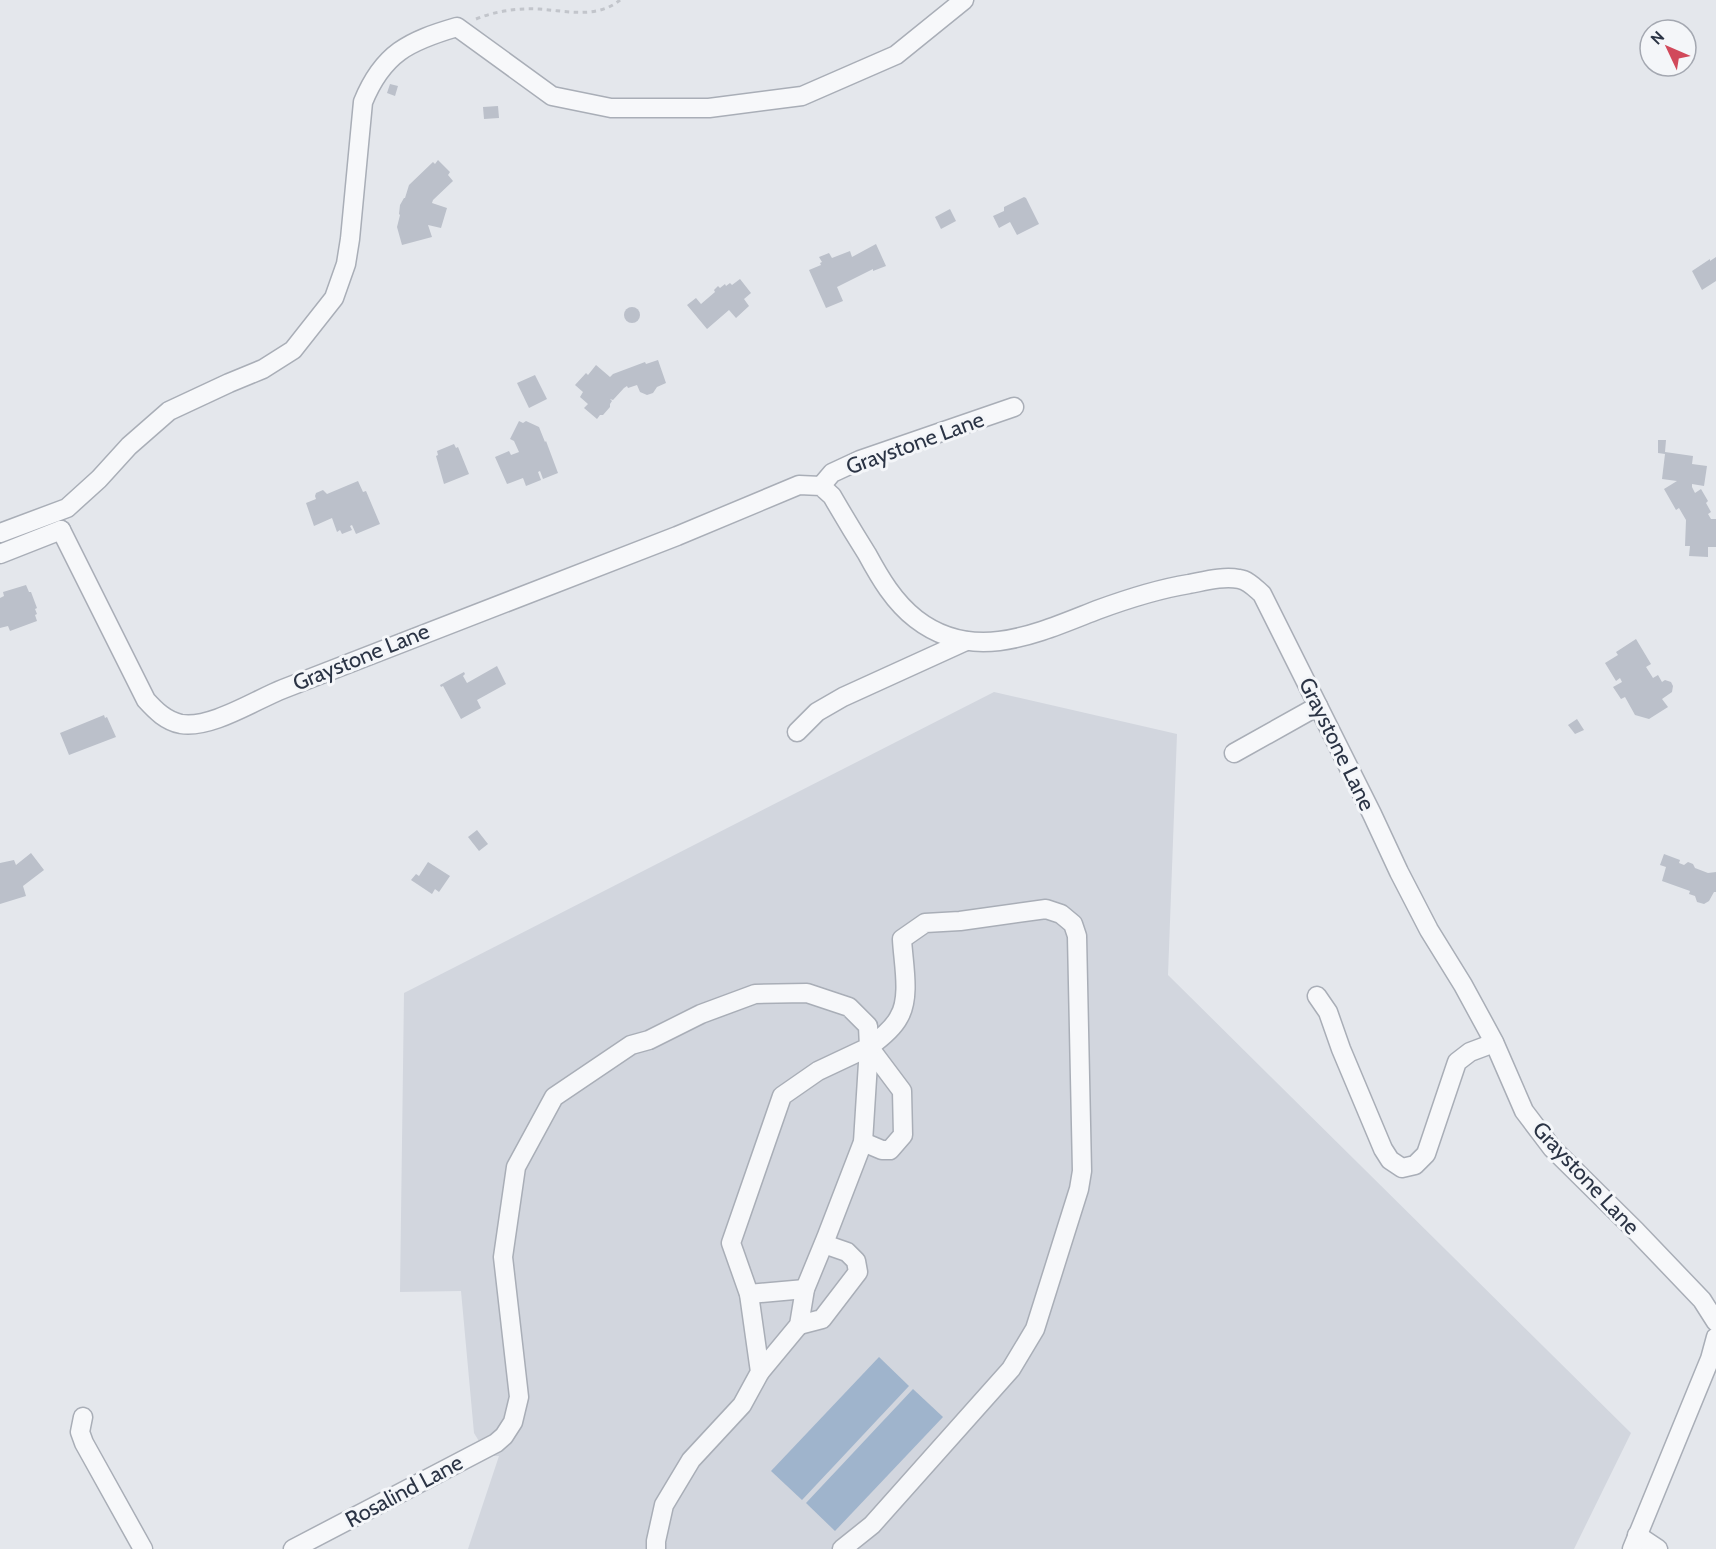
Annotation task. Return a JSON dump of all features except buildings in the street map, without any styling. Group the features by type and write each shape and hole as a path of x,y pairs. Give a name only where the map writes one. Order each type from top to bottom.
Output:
{"street":[{"path":"0,532 67,508 99,479 129,446 169,411 263,369 293,350 334,298 346,264 350,239 363,102 372,82 386,63 405,47 427,36 457,27 552,96 611,108 709,108 802,96 896,55 964,0"},
{"name":"Graystone Lane","path":"821,486 832,473 860,460 1014,407"},
{"name":"Graystone Lane","path":"61,530 146,700 160,715 181,724 222,717 282,688 677,536 800,485 821,486 832,496 887,589 900,604 930,628 945,636 966,642 982,643 1022,637 1148,594 1214,579 1239,579 1249,583 1262,594 1399,872 1429,930 1463,985 1494,1043 1524,1111 1552,1148 1702,1300 1716,1322"},
{"path":"0,554 61,530 67,508"},
{"path":"797,732 817,712 843,697 966,642"},
{"path":"1234,753 1318,706"},
{"path":"760,1372 748,1294 731,1243 782,1096 818,1071 870,1047 899,1018 906,1002 902,939 925,923 960,921 1046,909 1060,914 1073,924 1077,936 1082,1172 1079,1189 1035,1329 1011,1369 872,1525 842,1549"},
{"name":"Rosalind Lane","path":"293,1549 495,1443 504,1436 513,1422 519,1397 503,1257 516,1167 554,1097 631,1045 649,1040 701,1014 755,994 807,993 849,1007 868,1026 870,1047"},
{"path":"1317,996 1328,1012 1383,1149 1390,1160 1402,1168 1415,1165 1426,1154 1457,1062 1470,1052 1494,1043"},
{"path":"862,1142 882,1150 890,1150 903,1135 902,1091 870,1047"},
{"path":"656,1549 664,1505 691,1460 742,1405 760,1372 799,1325 805,1289 862,1142 870,1047"},
{"path":"799,1325 822,1319 858,1272 856,1261 847,1252 824,1244"},
{"path":"748,1294 805,1289"},
{"path":"1658,1549 1634,1542 1710,1359 1716,1336"},
{"path":"82,1417 80,1432 84,1443 143,1549"}],"path":[{"path":"457,27 505,10 538,9 580,13 603,10 620,0"}],"shaded area":[{"path":"994,692 1177,734 1168,975 1631,1433 1574,1549 468,1549 499,1456 488,1456 474,1433 461,1291 400,1292 404,993"}],"water":[{"path":"879,1357 909,1386 802,1500 771,1471"},
{"path":"913,1389 943,1417 835,1531 806,1503"}]}
